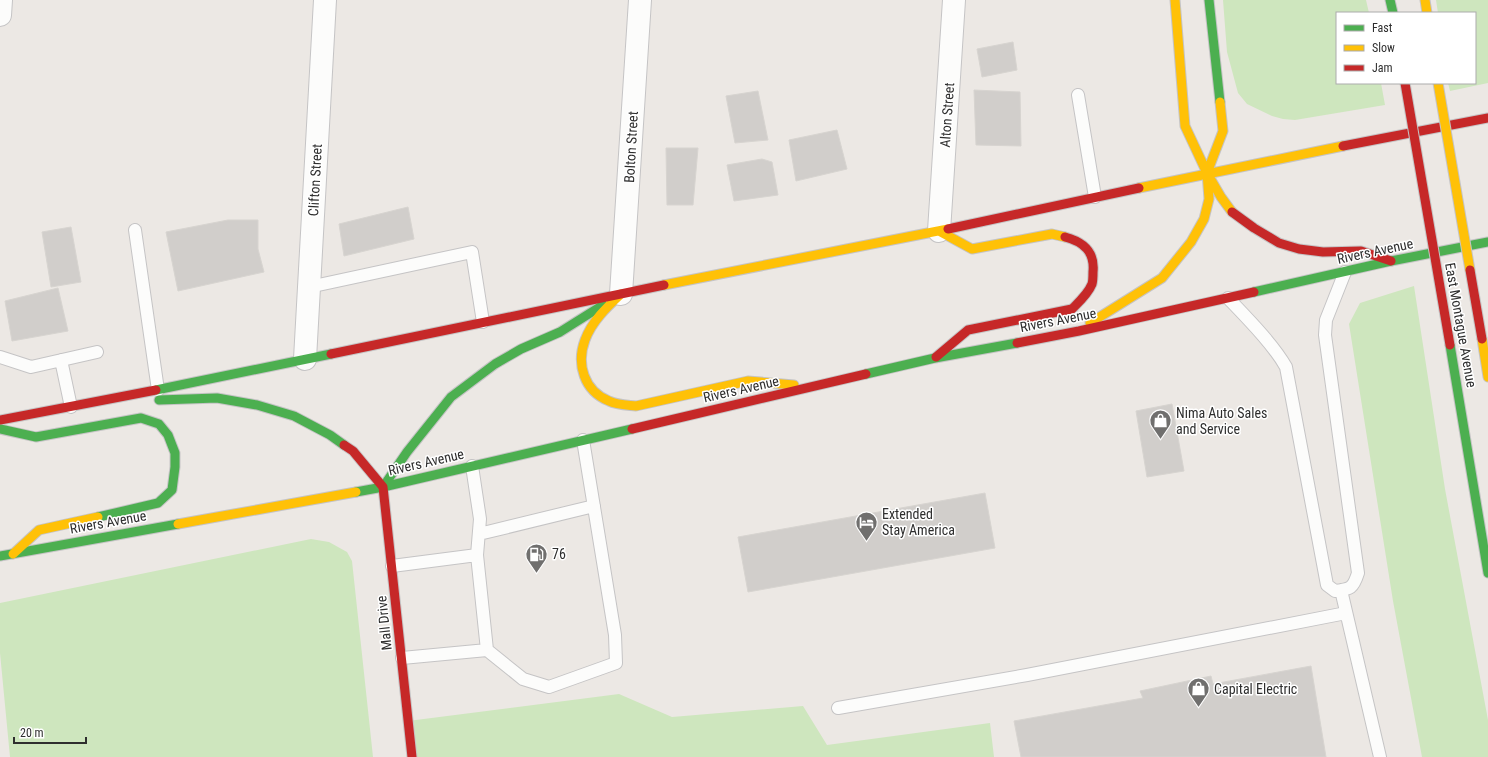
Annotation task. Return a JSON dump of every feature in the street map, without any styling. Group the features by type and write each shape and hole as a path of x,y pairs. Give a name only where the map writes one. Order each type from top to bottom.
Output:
{"main road":[{"path":"1175,0 1185,126 1207,173 1232,212 1254,228 1279,243 1299,249 1323,252 1361,251 1392,261"},
{"path":"1079,331 1141,289 1162,278 1191,242 1204,219 1209,199 1207,173 1223,131 1208,0"},
{"path":"1390,0 1393,12"},
{"path":"1425,0 1427,12"},
{"name":"East Montague Avenue","path":"1405,84 1488,572"},
{"name":"East Montague Avenue","path":"1438,84 1488,377"},
{"path":"0,420 158,390 483,322 939,231 1207,173 1488,118"},
{"path":"935,358 968,330 1072,309 1082,299 1092,284 1094,264 1089,249 1073,239 1052,234 972,249 939,231"},
{"name":"Rivers Avenue","path":"0,556 383,487 935,358 1079,331 1392,261 1488,242"},
{"path":"621,294 598,317 586,339 581,358 583,374 589,388 601,398 622,406 636,406 748,381 812,386"},
{"path":"93,403 217,398 257,405 294,416 353,450 383,487 407,452 451,397 495,364 521,349 560,332 621,294"},
{"path":"0,429 36,436 141,418 159,424 168,435 175,453 176,467 172,490 158,503 39,530 13,554"},
{"name":"Mall Drive","path":"383,487 412,757"}],"street":[{"path":"0,15 1,0"},
{"name":"Clifton Street","path":"305,359 325,0"},
{"name":"Bolton Street","path":"621,294 640,0"},
{"name":"Alton Street","path":"939,231 954,0"}],"lane":[{"path":"1078,95 1094,197"},
{"path":"135,230 158,390"},
{"path":"310,287 472,252 483,322"},
{"path":"1228,298 1280,357 1286,367 1327,585 1335,591 1348,589 1355,584 1358,573 1325,335 1326,320 1345,272"},
{"path":"0,357 31,367 97,352"},
{"path":"61,360 71,407"},
{"path":"402,658 487,650 523,679 549,686 616,663 615,635 583,440"},
{"path":"472,466 480,519 477,555 487,650"},
{"path":"479,534 594,506"},
{"path":"392,566 477,555"},
{"path":"1341,590 1380,757"},
{"path":"838,708 1027,675 1346,612"}],"green space":[{"path":"1223,0 1366,0 1369,12 1336,12 1336,84 1381,84 1385,105 1295,120 1272,116 1247,104 1238,93 1227,52"},
{"path":"1436,0 1488,0 1488,83 1450,91 1448,84 1476,84 1476,12 1438,12"},
{"path":"1414,286 1445,489 1488,720 1488,757 1422,757 1393,601 1349,324 1360,303"},
{"path":"311,539 329,542 347,552 352,561 373,757 10,757 0,653 0,603"},
{"path":"619,694 672,717 803,706 827,745 990,723 994,757 412,757 408,721"}],"building":[{"path":"1013,42 1017,70 982,77 977,49"},
{"path":"974,90 1020,92 1021,146 976,145"},
{"path":"758,91 768,140 735,143 726,96"},
{"path":"837,130 847,169 796,181 789,140"},
{"path":"666,148 698,148 693,205 667,205"},
{"path":"762,159 772,162 778,195 734,201 727,165"},
{"path":"408,207 414,239 344,256 339,224"},
{"path":"228,220 258,220 258,249 264,272 178,291 166,232"},
{"path":"71,227 81,282 51,287 42,232"},
{"path":"58,288 68,331 12,341 5,301"},
{"name":"Nima Auto Sales and Service","path":"1172,404 1184,471 1147,477 1136,411"},
{"name":"Extended Stay America","path":"985,493 995,548 748,592 738,537"},
{"name":"Capital Electric","path":"1311,666 1326,757 1021,757 1014,721 1143,698 1140,691 1211,676 1213,684"}],"traffic: fast":[{"path":"1209,0 1220,102"},
{"path":"1390,0 1393,12"},
{"path":"1254,292 1391,261 1488,242"},
{"path":"383,487 407,452 451,397 495,364 521,349 560,332 603,305"},
{"path":"866,374 935,358 1017,343"},
{"path":"1450,345 1488,573"},
{"path":"156,390 331,354"},
{"path":"159,400 217,398 257,405 294,416 330,435 344,445"},
{"path":"0,429 36,437 141,418 159,424 168,435 175,453 172,490 158,503 98,517"},
{"path":"356,492 632,429"},
{"path":"0,556 178,524"}],"traffic: slow":[{"path":"1175,0 1185,126 1207,173 1232,212"},
{"path":"1425,0 1427,12"},
{"path":"1438,84 1470,270"},
{"path":"1090,323 1162,278 1191,242 1204,219 1209,199 1207,173 1223,131 1220,102"},
{"path":"1139,188 1343,146"},
{"path":"664,285 948,229"},
{"path":"939,231 972,249 1052,234 1065,237"},
{"path":"621,294 605,309 596,321 588,333 582,349 582,367 588,384 593,391 609,401 622,405 636,406 748,381 794,385"},
{"path":"1482,339 1488,377"},
{"path":"178,524 356,492"},
{"path":"13,554 39,530 98,517"}],"traffic: jam":[{"path":"1405,84 1450,345"},
{"path":"1343,146 1488,118"},
{"path":"948,229 1139,188"},
{"path":"1232,212 1254,228 1279,243 1299,249 1323,252 1361,251 1391,261"},
{"path":"936,357 968,330 1072,309 1083,298 1092,284 1093,265 1090,253 1087,249 1078,242 1065,237"},
{"path":"1470,270 1482,339"},
{"path":"331,354 664,285"},
{"path":"1017,343 1079,331 1254,292"},
{"path":"632,429 866,374"},
{"path":"0,420 156,390"},
{"path":"344,445 353,451 383,487"},
{"path":"383,487 412,757"}],"place":[{"name":"Nima Auto Sales and Service","path":"1160,440"},
{"name":"Extended Stay America","path":"867,542"},
{"name":"76","path":"537,574"},
{"name":"Capital Electric","path":"1198,708"}]}
